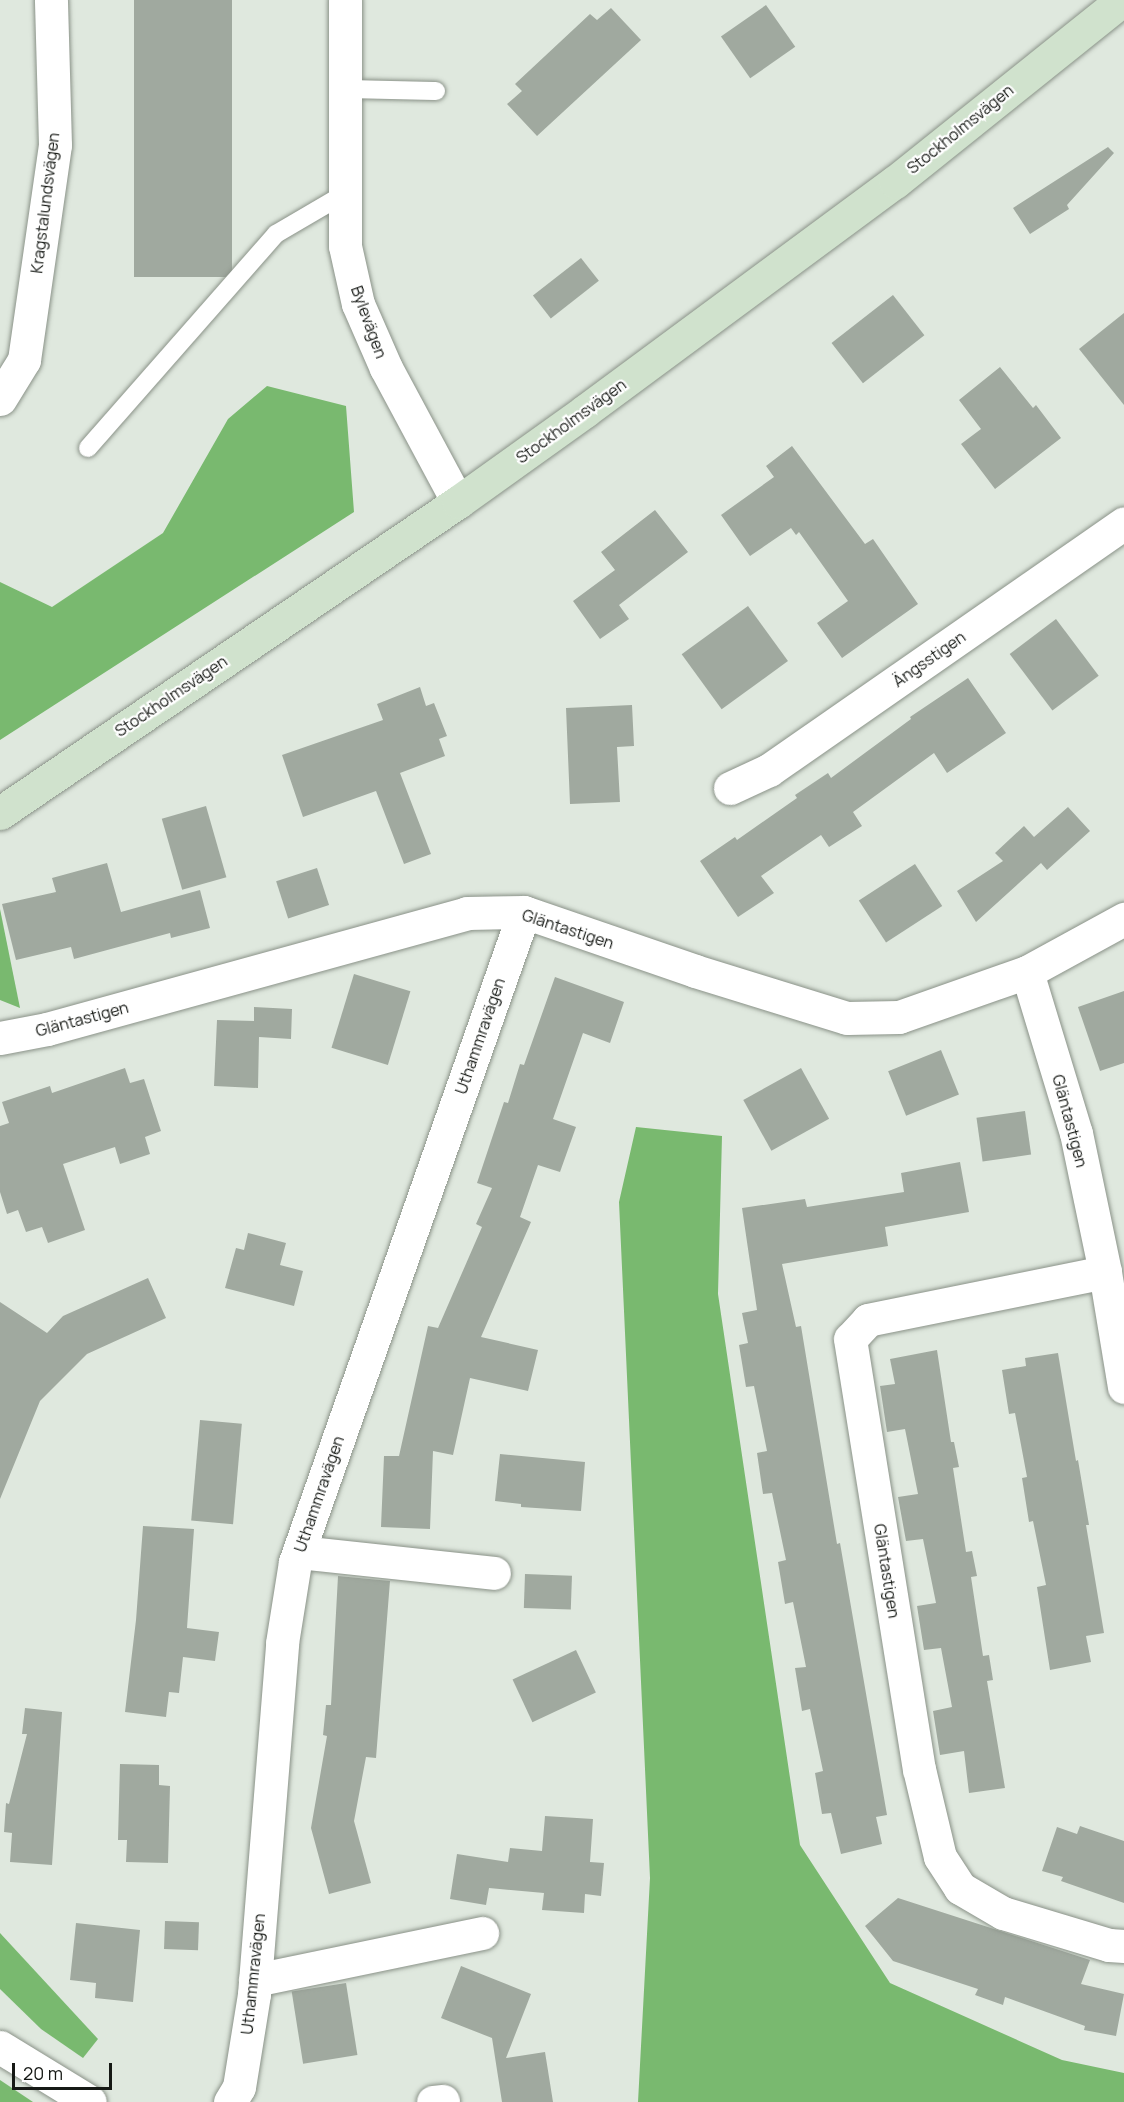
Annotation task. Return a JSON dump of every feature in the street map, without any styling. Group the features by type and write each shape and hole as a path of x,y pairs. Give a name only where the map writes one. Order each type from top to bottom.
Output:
{"main road":[{"name":"Stockholmsvägen","path":"0,813 458,502 895,182 1122,0"}],"street":[{"name":"Kragstalundsvägen","path":"0,399 24,360 55,145 51,0"},
{"name":"Bylevägen","path":"345,0 345,246 358,304 386,368 458,502"},
{"name":"Ängsstigen","path":"730,788 769,770 1124,523"},
{"name":"Gläntastigen","path":"0,1038 48,1029 467,913 524,912 695,971 848,1018 899,1017 1027,972 1124,920"},
{"name":"Uthammravägen","path":"230,2102 239,2087 255,1980 282,1643 299,1552 524,912"},
{"name":"Gläntastigen","path":"1027,972 1076,1133 1123,1372"},
{"name":"Gläntastigen","path":"1105,1272 868,1320 850,1339 919,1769 940,1857 960,1888 1004,1913 1109,1945 1124,1946"},
{"path":"299,1552 494,1573"},
{"path":"255,1980 482,1933"},
{"path":"0,2047 90,2102"}],"lane":[{"path":"346,89 436,91"},
{"path":"88,448 276,234 346,193"}],"green space":[{"path":"267,386 346,406 354,512 0,740 0,582 52,607 163,533 228,419"},
{"path":"0,909 20,1008 0,1000"},
{"path":"636,1127 722,1136 718,1294 800,1845 890,1983 1062,2060 1124,2073 1124,2102 638,2102 650,1878 619,1202"},
{"path":"0,1933 98,2039 83,2058 41,2029 0,1989"},
{"path":"0,2080 33,2102 0,2102"}],"building":[{"path":"134,0 232,0 232,277 134,277"},
{"path":"766,5 795,47 750,78 721,37"},
{"path":"611,8 641,40 537,136 507,104 522,91 515,84 590,14 597,20"},
{"path":"1108,147 1114,153 1067,205 1069,209 1030,234 1013,208"},
{"path":"581,258 599,281 551,318 533,296"},
{"path":"893,295 924,335 863,383 832,343"},
{"path":"1124,313 1124,405 1079,349"},
{"path":"1000,367 1033,408 1036,405 1061,438 995,489 961,444 981,429 959,400"},
{"path":"792,446 865,544 873,539 918,604 842,658 817,623 848,601 799,532 796,535 791,528 750,556 721,515 774,477 766,466"},
{"path":"655,510 688,552 619,605 629,619 600,639 573,601 615,570 601,552"},
{"path":"748,606 788,661 722,709 682,654"},
{"path":"1056,619 1099,676 1052,711 1010,654"},
{"path":"968,678 1006,733 947,773 934,753 853,812 862,826 829,847 821,835 761,876 774,893 738,917 700,861 735,837 737,840 797,798 795,795 828,773 831,778 911,719 910,717"},
{"path":"420,687 426,706 434,703 447,736 439,739 445,756 400,773 431,854 404,864 376,791 303,817 282,755 383,720 377,704"},
{"path":"632,705 634,746 617,747 620,802 570,804 566,708"},
{"path":"206,806 226,877 182,890 162,819"},
{"path":"1068,807 1090,831 1047,870 1041,863 976,922 957,891 1003,861 995,853 1024,826 1034,837"},
{"path":"107,863 121,912 200,890 210,928 171,938 170,933 74,959 71,947 16,960 2,904 56,892 52,878"},
{"path":"915,864 942,906 886,942 859,900"},
{"path":"317,868 329,905 288,918 276,881"},
{"path":"354,974 410,991 388,1065 331,1048"},
{"path":"555,977 624,1002 610,1043 583,1033 553,1119 576,1127 560,1172 538,1165 520,1217 531,1222 481,1337 538,1350 528,1391 470,1378 453,1455 433,1451 430,1529 381,1527 384,1456 399,1456 428,1326 438,1328 482,1227 476,1224 492,1188 477,1183 504,1102 508,1103 520,1064 524,1065"},
{"path":"1124,991 1124,1063 1100,1071 1078,1007"},
{"path":"254,1007 292,1009 291,1039 259,1037 258,1088 214,1086 217,1020 254,1021"},
{"path":"941,1050 959,1095 906,1116 888,1071"},
{"path":"125,1068 130,1083 144,1079 161,1131 145,1137 150,1154 120,1164 115,1147 63,1164 85,1230 48,1243 42,1227 26,1232 18,1210 7,1214 0,1192 0,1126 9,1123 2,1102 50,1086 52,1093"},
{"path":"801,1068 829,1119 771,1151 743,1100"},
{"path":"1025,1111 1031,1155 983,1161 976,1118"},
{"path":"960,1162 969,1212 885,1227 888,1246 782,1264 796,1327 801,1326 837,1544 840,1543 887,1815 876,1817 882,1844 841,1854 831,1813 822,1814 815,1773 823,1771 810,1709 802,1711 795,1668 806,1667 793,1602 785,1604 778,1562 786,1560 772,1493 763,1494 757,1453 767,1451 754,1386 746,1387 739,1345 748,1343 742,1313 757,1310 742,1208 805,1199 807,1207 904,1192 901,1173"},
{"path":"248,1233 286,1243 280,1265 303,1271 294,1306 225,1288 236,1248 244,1250"},
{"path":"148,1278 166,1318 87,1354 40,1401 0,1499 0,1302 47,1333 63,1316"},
{"path":"937,1350 951,1442 954,1442 959,1467 953,1468 966,1552 972,1551 977,1576 971,1577 983,1656 989,1655 993,1680 987,1681 1005,1788 969,1793 964,1751 940,1755 933,1711 952,1707 941,1648 924,1650 917,1606 936,1603 923,1539 906,1541 898,1497 918,1494 905,1429 887,1432 880,1386 895,1384 890,1359"},
{"path":"1058,1353 1089,1525 1086,1525 1104,1633 1086,1636 1091,1662 1050,1670 1037,1587 1046,1585 1033,1521 1029,1522 1022,1478 1027,1477 1015,1413 1009,1414 1002,1370 1026,1366 1025,1358"},
{"path":"200,1420 242,1424 233,1524 191,1521"},
{"path":"500,1454 585,1462 581,1511 521,1507 521,1504 495,1501"},
{"path":"143,1526 194,1529 187,1628 219,1632 215,1661 183,1657 179,1693 169,1692 166,1717 125,1712 136,1620"},
{"path":"525,1574 572,1576 571,1610 524,1608"},
{"path":"338,1576 390,1581 376,1758 366,1757 354,1821 371,1883 329,1894 311,1828 327,1736 323,1735 326,1705 331,1705"},
{"path":"576,1650 596,1693 532,1722 513,1680"},
{"path":"25,1708 62,1712 52,1865 10,1862 12,1833 4,1832 6,1803 9,1804 27,1734 22,1734"},
{"path":"120,1764 159,1765 159,1785 170,1786 168,1863 126,1862 127,1840 118,1840"},
{"path":"545,1816 593,1819 590,1862 604,1863 601,1896 585,1894 584,1913 542,1910 544,1893 489,1888 486,1905 450,1899 457,1854 508,1862 510,1848 542,1851"},
{"path":"1080,1826 1124,1841 1124,1903 1061,1881 1063,1877 1042,1871 1057,1827 1077,1834"},
{"path":"898,1898 1090,1960 1081,1984 1124,1994 1116,2036 1084,2030 1085,2026 1005,1997 1003,2005 975,1995 978,1989 893,1961 865,1926"},
{"path":"165,1921 199,1922 198,1950 164,1949"},
{"path":"76,1923 140,1930 133,2002 95,1998 96,1983 70,1980"},
{"path":"461,1966 531,1994 506,2058 545,2052 553,2102 502,2102 492,2038 441,2018"},
{"path":"346,1983 357,2055 303,2064 292,1992"}]}
